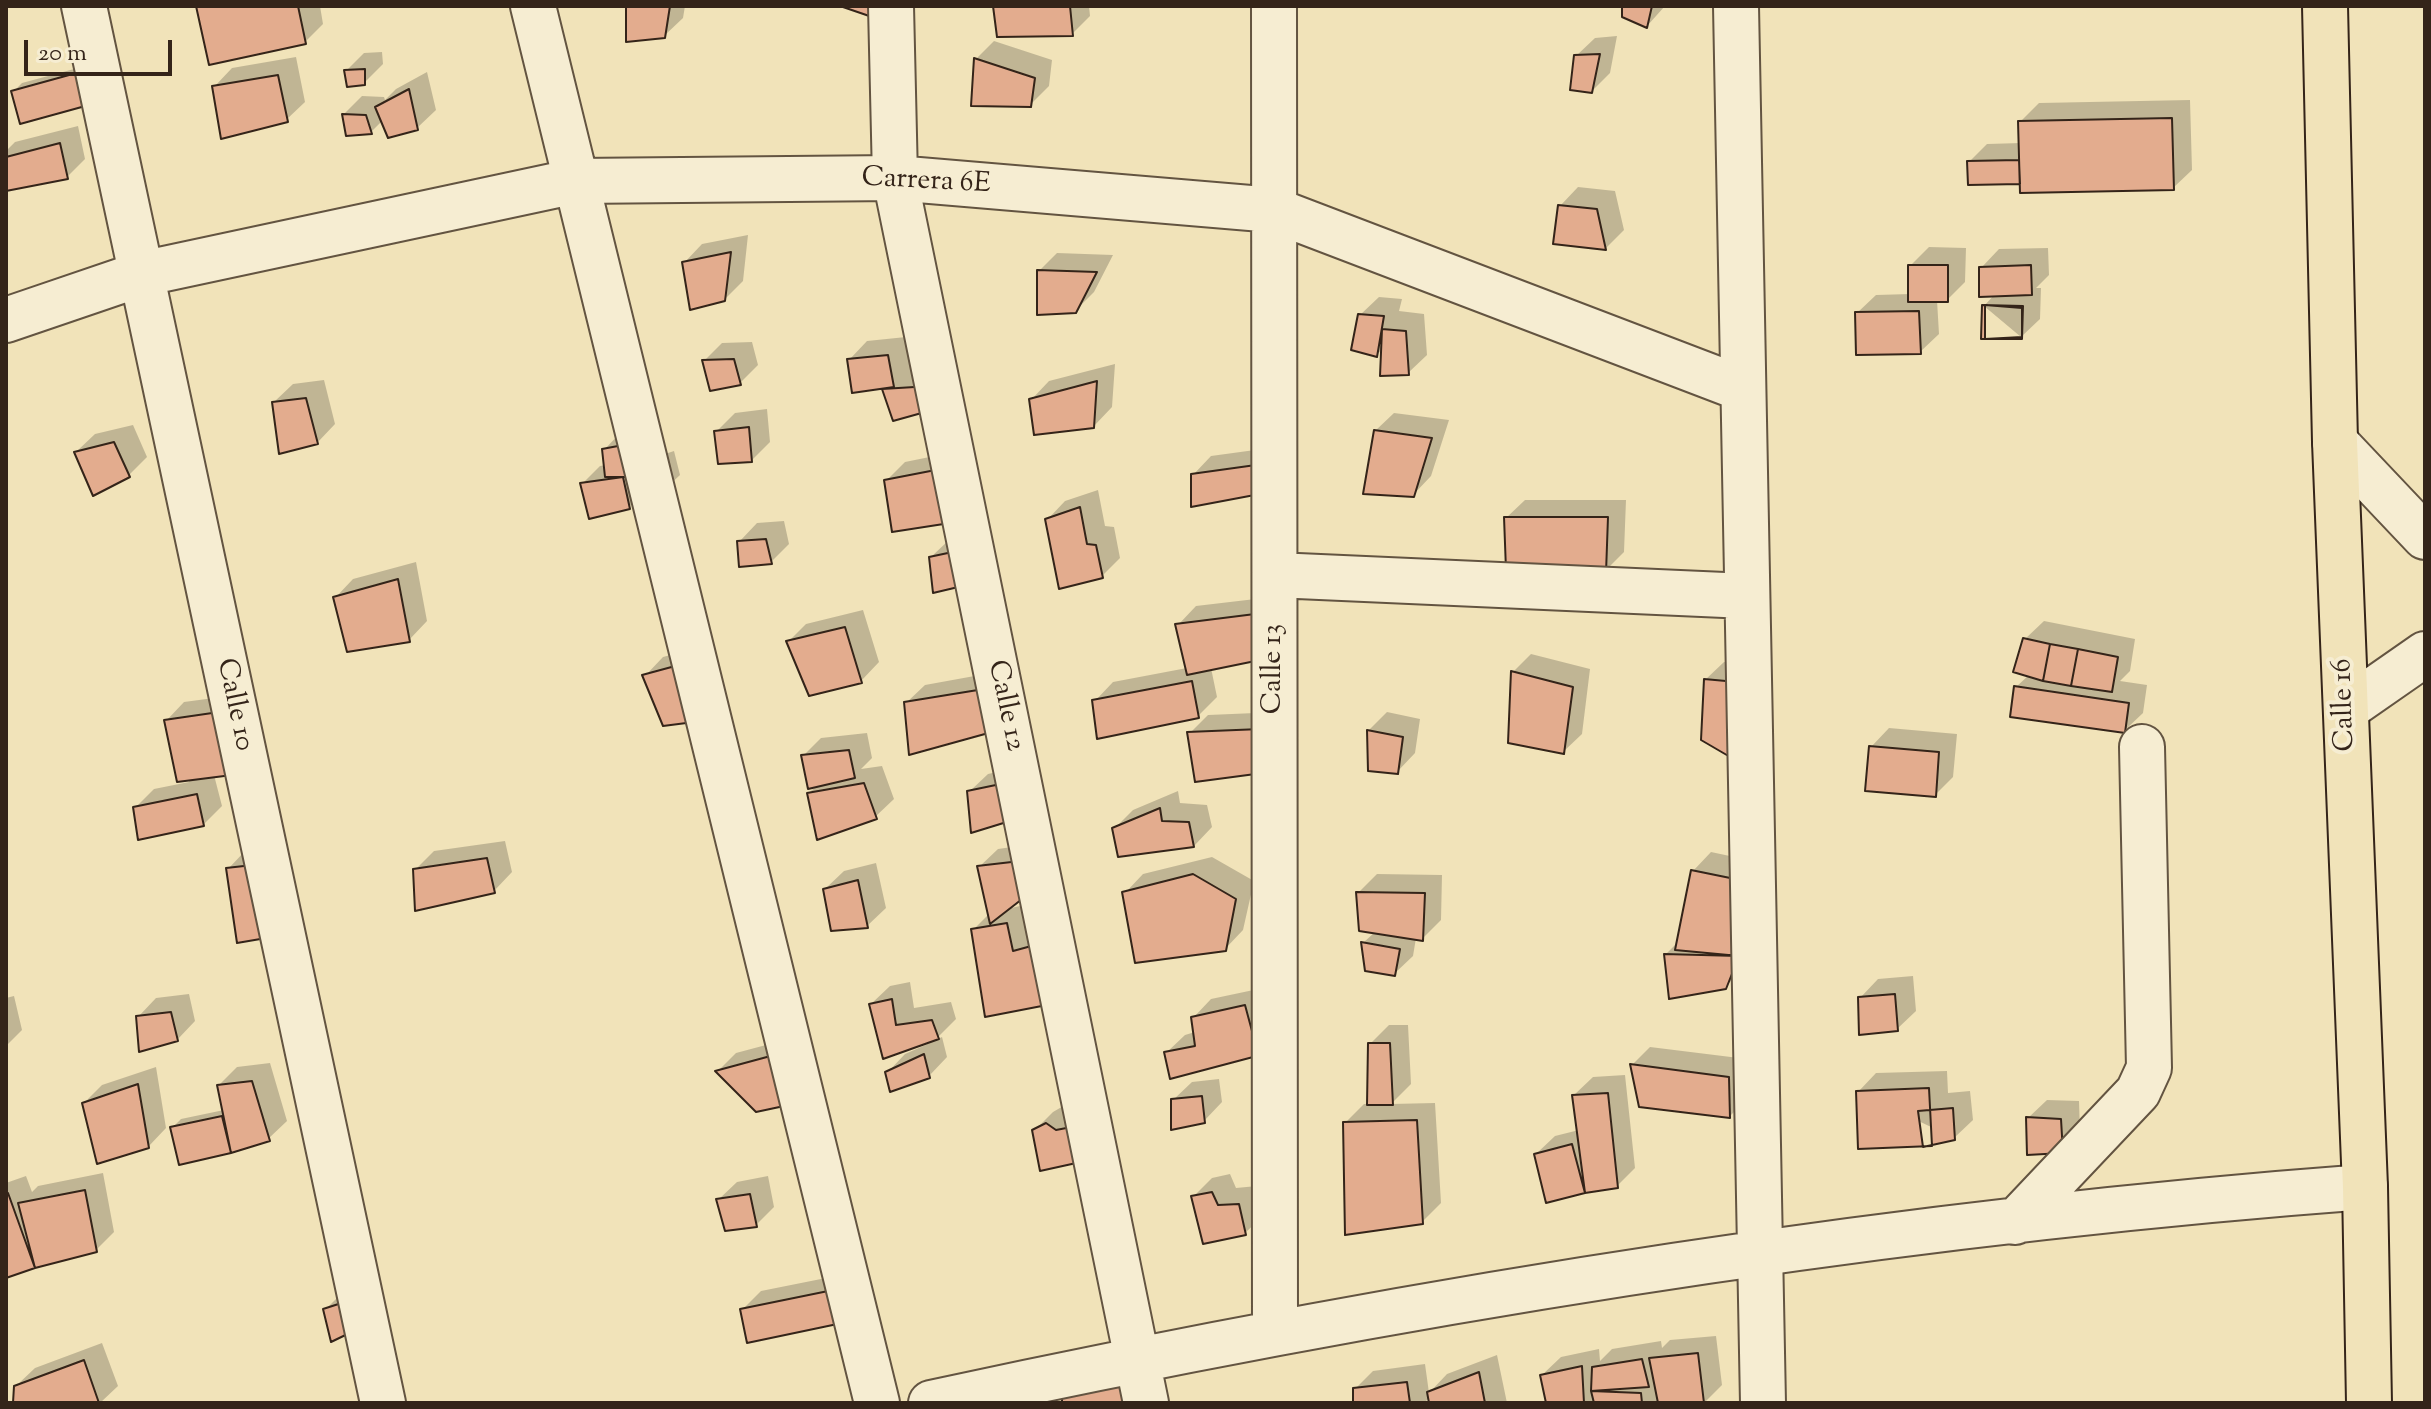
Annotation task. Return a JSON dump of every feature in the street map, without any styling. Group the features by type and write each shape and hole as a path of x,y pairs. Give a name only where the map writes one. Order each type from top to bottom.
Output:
{"highway":[{"name":"Calle 16","path":"2325,6 2335,442 2365,1187 2369,1403"}],"street":[{"name":"Calle 10","path":"84,6 383,1403"},
{"path":"533,6 877,1403"},
{"name":"Calle 12","path":"891,6 895,178 1146,1403"},
{"name":"Calle 13","path":"1274,6 1275,1332"},
{"path":"1736,6 1763,1403"},
{"name":"Carrera 6E","path":"6,320 141,274 576,181 895,178 1274,210 1743,389"},
{"path":"2335,442 2425,537"},
{"path":"1275,575 1747,596"},
{"path":"2346,709 2425,654"},
{"path":"2015,1222 2138,1092 2149,1068 2142,747"},
{"path":"931,1403 1275,1332 1758,1253 2152,1205 2365,1187"}],"building":[{"path":"196,6 298,6 306,44 209,65"},
{"path":"626,6 670,6 665,38 626,42"},
{"path":"840,6 880,6 878,19"},
{"path":"993,6 1070,6 1073,36 997,37"},
{"path":"1622,6 1652,6 1647,28 1622,17"},
{"path":"1600,54 1592,93 1570,90 1574,55"},
{"path":"974,58 1035,78 1031,107 971,106"},
{"path":"365,69 365,85 347,87 344,70"},
{"path":"80,72 89,105 20,124 11,91"},
{"path":"278,75 288,122 221,139 212,86"},
{"path":"409,89 418,130 388,138 375,107"},
{"path":"342,114 366,115 372,134 346,136"},
{"path":"2172,118 2174,190 2020,193 2018,121"},
{"path":"60,143 68,179 6,191 6,157"},
{"path":"2019,160 2020,184 1968,185 1967,161"},
{"path":"1558,205 1597,209 1606,250 1553,244"},
{"path":"731,252 725,301 690,310 682,262"},
{"path":"1908,265 1948,265 1948,302 1908,302"},
{"path":"2031,265 2032,295 1979,297 1979,267"},
{"path":"1037,270 1097,272 1076,313 1037,315"},
{"path":"1982,305 2023,306 2022,339 1981,339"},
{"path":"1985,305 2022,308 2022,337 1985,339"},
{"path":"1919,311 1921,354 1856,355 1855,312"},
{"path":"1358,314 1384,316 1377,357 1351,350"},
{"path":"1382,329 1406,331 1409,375 1380,376"},
{"path":"888,355 894,387 852,393 847,359"},
{"path":"734,359 741,385 710,391 702,360"},
{"path":"1097,381 1094,428 1034,435 1029,399"},
{"path":"931,386 936,409 893,421 882,389"},
{"path":"306,398 318,444 279,454 272,402"},
{"path":"749,427 752,462 718,464 714,431"},
{"path":"1374,430 1432,438 1414,497 1363,494"},
{"path":"114,442 130,477 93,496 74,452"},
{"path":"634,443 642,477 605,477 602,449"},
{"path":"1263,464 1260,494 1191,507 1191,474"},
{"path":"951,467 963,521 892,532 884,480"},
{"path":"623,477 630,509 589,519 580,483"},
{"path":"1080,507 1087,544 1096,545 1103,578 1059,589 1045,519"},
{"path":"1504,517 1608,517 1606,573 1506,570"},
{"path":"766,539 772,564 739,567 737,541"},
{"path":"962,550 971,584 933,593 929,557"},
{"path":"398,579 410,642 347,652 333,597"},
{"path":"1263,613 1270,658 1187,675 1175,624"},
{"path":"845,627 862,683 809,696 786,641"},
{"path":"2023,638 2050,644 2043,681 2013,672"},
{"path":"2050,644 2078,649 2071,686 2043,681"},
{"path":"2078,649 2118,657 2112,692 2071,686"},
{"path":"690,662 702,721 663,726 642,675"},
{"path":"1511,671 1573,687 1564,754 1508,743"},
{"path":"1704,679 1748,683 1737,761 1701,740"},
{"path":"1192,681 1199,718 1097,739 1092,700"},
{"path":"2014,686 2129,703 2125,733 2010,717"},
{"path":"984,689 1003,729 909,755 904,702"},
{"path":"226,711 240,774 177,782 164,720"},
{"path":"1261,729 1263,773 1195,782 1187,732"},
{"path":"1367,730 1403,737 1398,774 1368,771"},
{"path":"1869,746 1939,752 1936,797 1865,791"},
{"path":"849,750 855,778 808,789 801,755"},
{"path":"1015,781 1023,817 971,833 967,791"},
{"path":"864,783 877,819 817,840 807,793"},
{"path":"197,794 204,826 138,840 133,807"},
{"path":"1160,808 1162,821 1189,822 1194,847 1118,857 1112,828"},
{"path":"487,858 495,893 415,911 413,869"},
{"path":"1029,860 1035,889 990,924 977,866"},
{"path":"262,864 278,936 237,943 226,868"},
{"path":"1691,870 1740,880 1739,956 1675,950"},
{"path":"1193,874 1236,899 1226,951 1135,963 1122,892"},
{"path":"858,880 868,928 831,931 823,889"},
{"path":"1356,892 1425,893 1423,941 1359,931"},
{"path":"1007,923 1013,951 1035,945 1047,1005 985,1017 971,929"},
{"path":"1361,942 1400,949 1395,976 1365,971"},
{"path":"1664,954 1739,956 1726,989 1669,999"},
{"path":"1895,994 1898,1031 1859,1035 1858,997"},
{"path":"892,999 896,1025 932,1020 939,1039 883,1059 869,1004"},
{"path":"1245,1005 1252,1031 1267,1030 1272,1052 1170,1079 1164,1052 1195,1046 1191,1017"},
{"path":"171,1012 178,1041 139,1052 136,1016"},
{"path":"1368,1043 1390,1043 1393,1105 1367,1105"},
{"path":"778,1054 803,1102 756,1112 715,1071"},
{"path":"924,1054 930,1078 890,1092 885,1072"},
{"path":"1630,1064 1729,1077 1730,1118 1639,1107"},
{"path":"252,1081 270,1141 231,1153 217,1085"},
{"path":"138,1084 149,1148 97,1164 82,1103"},
{"path":"1929,1088 1932,1146 1858,1149 1856,1091"},
{"path":"1608,1093 1618,1188 1585,1193 1572,1095"},
{"path":"1202,1096 1205,1123 1171,1130 1171,1099"},
{"path":"1953,1108 1955,1140 1923,1147 1918,1111"},
{"path":"222,1116 231,1153 179,1165 170,1127"},
{"path":"2026,1117 2061,1119 2063,1153 2027,1155"},
{"path":"1417,1120 1423,1224 1345,1235 1343,1122"},
{"path":"1046,1123 1056,1130 1082,1125 1090,1160 1040,1171 1032,1130"},
{"path":"1572,1144 1585,1193 1546,1203 1534,1154"},
{"path":"85,1190 97,1252 35,1268 18,1203"},
{"path":"1212,1192 1218,1205 1239,1204 1246,1235 1203,1244 1191,1196"},
{"path":"6,1194 35,1268 6,1278"},
{"path":"750,1194 757,1227 725,1231 716,1199"},
{"path":"838,1289 847,1322 747,1343 740,1309"},
{"path":"354,1299 360,1328 331,1342 323,1309"},
{"path":"1698,1353 1704,1403 1658,1403 1649,1358"},
{"path":"1642,1359 1649,1387 1591,1391 1592,1367"},
{"path":"84,1360 99,1403 13,1403 14,1386"},
{"path":"1582,1366 1584,1403 1546,1403 1540,1375"},
{"path":"1479,1372 1485,1403 1429,1403 1427,1392"},
{"path":"1126,1381 1126,1403 1062,1403 1062,1392"},
{"path":"1407,1382 1410,1403 1353,1403 1353,1388"},
{"path":"1591,1391 1641,1393 1642,1403 1594,1403"}]}
